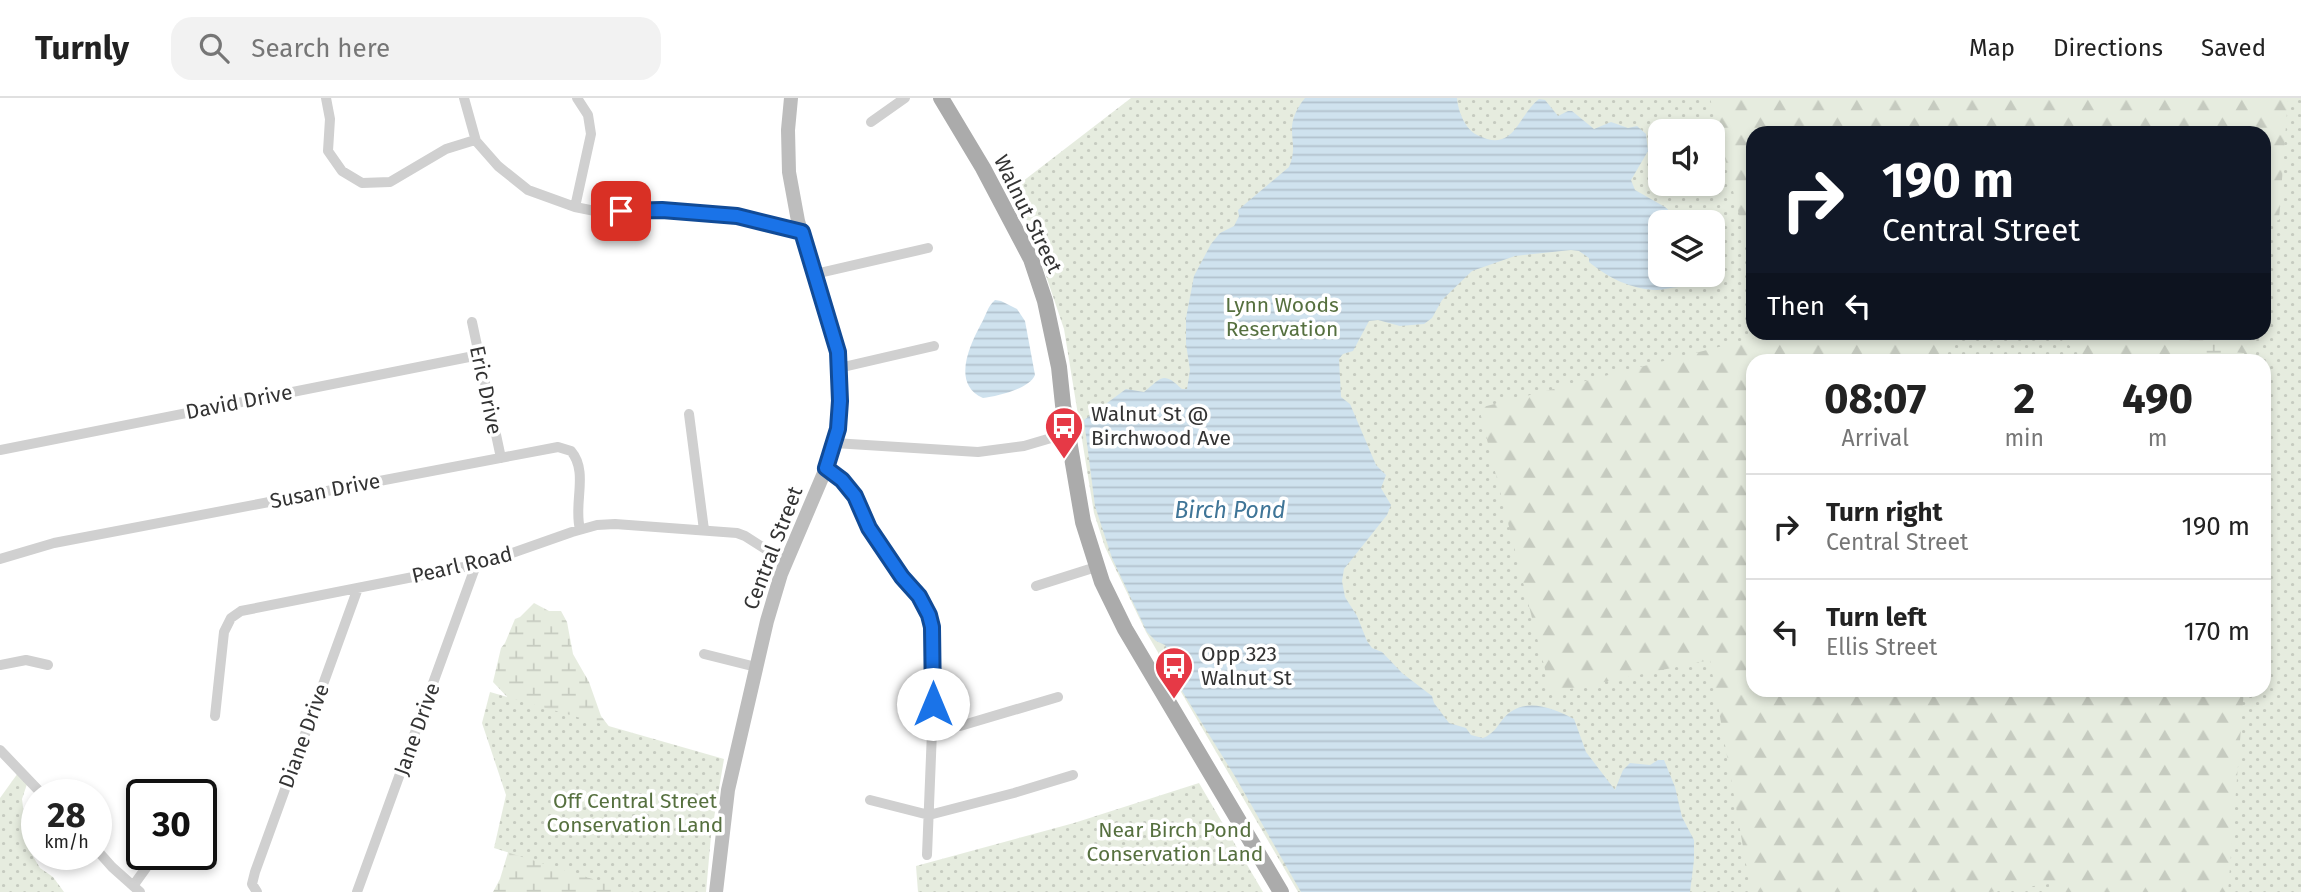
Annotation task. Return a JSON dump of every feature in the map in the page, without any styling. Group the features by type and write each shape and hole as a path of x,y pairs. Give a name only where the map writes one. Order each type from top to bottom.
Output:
{"main road":[{"name":"Walnut Street","path":"941,98 983,168 1031,259 1052,329 1083,522 1096,567 1125,629 1281,892"}],"street":[{"path":"326,98 330,119 328,151 342,172 362,183 390,182 446,149 475,140"},
{"path":"464,98 475,140 498,166 528,190 600,212 662,210 737,216 802,232"},
{"path":"575,206 592,134 588,115 577,98"},
{"name":"Central Street","path":"716,892 725,806 770,607 826,468 834,443 840,401 838,352 802,232 789,172 788,130 791,98"},
{"path":"871,122 905,98"},
{"path":"815,274 929,248"},
{"name":"Eric Drive","path":"472,322 500,458"},
{"path":"839,368 934,346"},
{"name":"David Drive","path":"0,450 479,355"},
{"path":"689,414 704,530"},
{"path":"834,443 978,452 1015,447 1068,433"},
{"name":"Susan Drive","path":"0,559 54,543 558,447 571,451 579,467 580,529"},
{"path":"826,468 842,480 855,496 869,528 902,577 919,596 929,615 934,682 928,855"},
{"name":"Pearl Road","path":"215,716 224,632 234,614 249,609 476,565 580,529 615,524 742,534 786,562"},
{"name":"Jane Drive","path":"357,892 476,565"},
{"path":"1036,586 1096,567"},
{"name":"Diane Drive","path":"254,888 255,872 358,588"},
{"path":"704,654 755,667"},
{"path":"0,665 26,660 48,665"},
{"path":"932,727 960,726 1058,697"},
{"path":"0,750 27,779"},
{"path":"870,800 929,815 1073,775"},
{"path":"112,865 136,889 146,870"}],"green space":[{"name":"Lynn Woods Reservation","path":"1131,98 1710,98 1715,119 1648,119 1648,196 1725,196 1725,158 1746,243 1746,340 1479,408 1551,693 1710,660 1751,892 1298,892 1146,632 1105,547 1094,513 1064,329 1038,252 1009,192"},
{"path":"1457,98 2301,98 2301,892 1690,892 1560,712 1343,354 1615,280 1648,278 1648,287 1725,287 1725,210 1688,210 1659,196 1725,196 1725,119 1648,119 1648,191"},
{"path":"2288,98 2301,98 2301,892 2228,892 2243,697 2271,697 2271,354 2256,354 2253,340 2271,340 2271,222 2279,220"},
{"path":"1954,340 2062,340 2081,354 1944,354"},
{"path":"2190,340 2214,340 2227,351 2244,354 2195,354 2188,345"},
{"name":"Off Central Street Conservation Land","path":"534,603 549,611 561,611 567,622 573,654 589,682 601,716 614,733 668,892 493,892 500,879 512,839 511,701 493,682 501,648 515,619"},
{"name":"Off Central Street Conservation Land","path":"490,692 724,759 711,836 706,892 634,892 494,848 506,795 482,723"},
{"path":"18,773 23,779 21,870 43,870 53,877 64,892 0,892 0,798"},
{"name":"Near Birch Pond Conservation Land","path":"1199,783 1263,892 918,892 916,866 1074,823"},
{"path":"2049,884 2051,892 1991,892"}],"water":[{"name":"Birch Pond","path":"1305,98 1457,98 1469,129 1490,140 1500,140 1514,130 1539,99 1545,100 1558,116 1572,111 1594,129 1611,122 1628,128 1637,126 1646,134 1648,151 1631,180 1635,190 1668,210 1648,210 1648,287 1679,287 1657,290 1629,285 1597,268 1579,251 1515,256 1472,271 1442,300 1432,318 1424,324 1400,326 1378,320 1369,321 1353,351 1343,354 1339,359 1341,397 1350,404 1376,465 1386,475 1381,488 1391,505 1387,515 1344,569 1342,581 1345,597 1372,648 1382,652 1402,673 1432,696 1449,723 1466,728 1471,735 1483,738 1492,733 1510,712 1519,708 1537,706 1556,711 1574,719 1586,752 1615,790 1623,770 1630,763 1650,765 1664,760 1675,787 1682,817 1694,840 1690,892 1301,892 1236,778 1182,691 1187,682 1165,645 1147,632 1112,558 1095,506 1084,420 1126,389 1144,392 1166,378 1182,389 1187,389 1190,370 1186,318 1194,276 1211,244 1220,233 1234,226 1239,216 1238,210 1289,167 1293,149 1292,126"},
{"path":"995,300 1017,309 1025,321 1035,375 1020,388 983,398 973,392 968,383 966,364 977,333"}],"place":[{"name":"Walnut St @ Birchwood Ave","path":"1064,460"},
{"name":"Opp 323 Walnut St","path":"1174,700"}],"route":[{"path":"621,211 662,210 737,216 802,232 838,352 838,429 826,468 842,480 855,496 869,528 902,577 919,596 929,615 932,627 933,704"}]}
